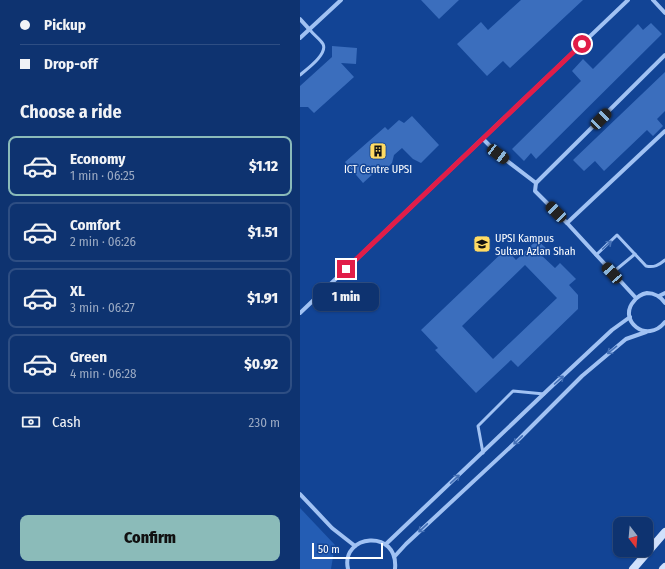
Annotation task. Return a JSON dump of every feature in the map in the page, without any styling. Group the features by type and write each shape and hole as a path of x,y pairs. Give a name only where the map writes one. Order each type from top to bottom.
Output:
{"main road":[{"path":"653,541 665,529"},
{"path":"633,569 665,532"},
{"path":"625,569 637,557"}],"street":[{"path":"300,38 341,0"},
{"path":"300,313 628,0"},
{"path":"653,0 665,13"},
{"path":"300,19 310,30"},
{"path":"636,298 568,223 535,190 536,183 665,55"},
{"path":"568,223 665,131"},
{"path":"482,139 498,154 536,183"},
{"path":"646,332 636,327 630,317 629,310 631,303 636,298 647,293 659,296 665,303"},
{"path":"659,296 665,293"},
{"path":"386,544 612,330 630,317"},
{"path":"395,556 519,439 582,376 626,339 657,330 665,322"},
{"path":"300,494 332,528 355,546"},
{"path":"348,569 348,558 350,552 355,546 370,540 379,541 386,544 395,556 395,569"}],"lane":[{"path":"300,75 323,54 323,44 310,30"},
{"path":"596,255 617,235 646,266 656,266 665,260"},
{"path":"612,273 635,254"},
{"path":"483,453 478,426 512,391 544,394"}],"shaded area":[{"path":"300,508 335,545 331,569 300,569"}],"building":[{"path":"421,0 459,0 439,19"},
{"path":"521,0 583,0 510,68 503,61 487,76 457,44 481,22 488,30"},
{"path":"651,23 662,34 536,159 531,153 524,161 512,149 581,81 572,71 583,59 593,69 638,24 643,30"},
{"path":"332,46 357,48 356,64 341,63 354,77 314,113 308,107 300,107 300,86 332,57"},
{"path":"665,72 665,111 657,119 663,126 653,136 647,130 604,171 595,161 584,171 573,160"},
{"name":"ICT Centre UPSI","path":"412,116 439,145 421,163 413,159 402,148 394,155 392,163 383,172 375,172 363,183 345,162 385,127 388,130 399,120 404,123"},
{"path":"537,240 546,248 540,254 555,268 560,263 576,279 569,285 578,295 578,309 518,367 511,360 476,393 435,350 438,348 421,330 506,249 516,260","holes":["525,265 557,298 493,359 462,326"]}],"place":[{"name":"ICT Centre UPSI","path":"378,151"},
{"name":"UPSI Kampus Sultan Azlan Shah","path":"482,244"}],"route":[{"path":"346,269 582,44"}]}
